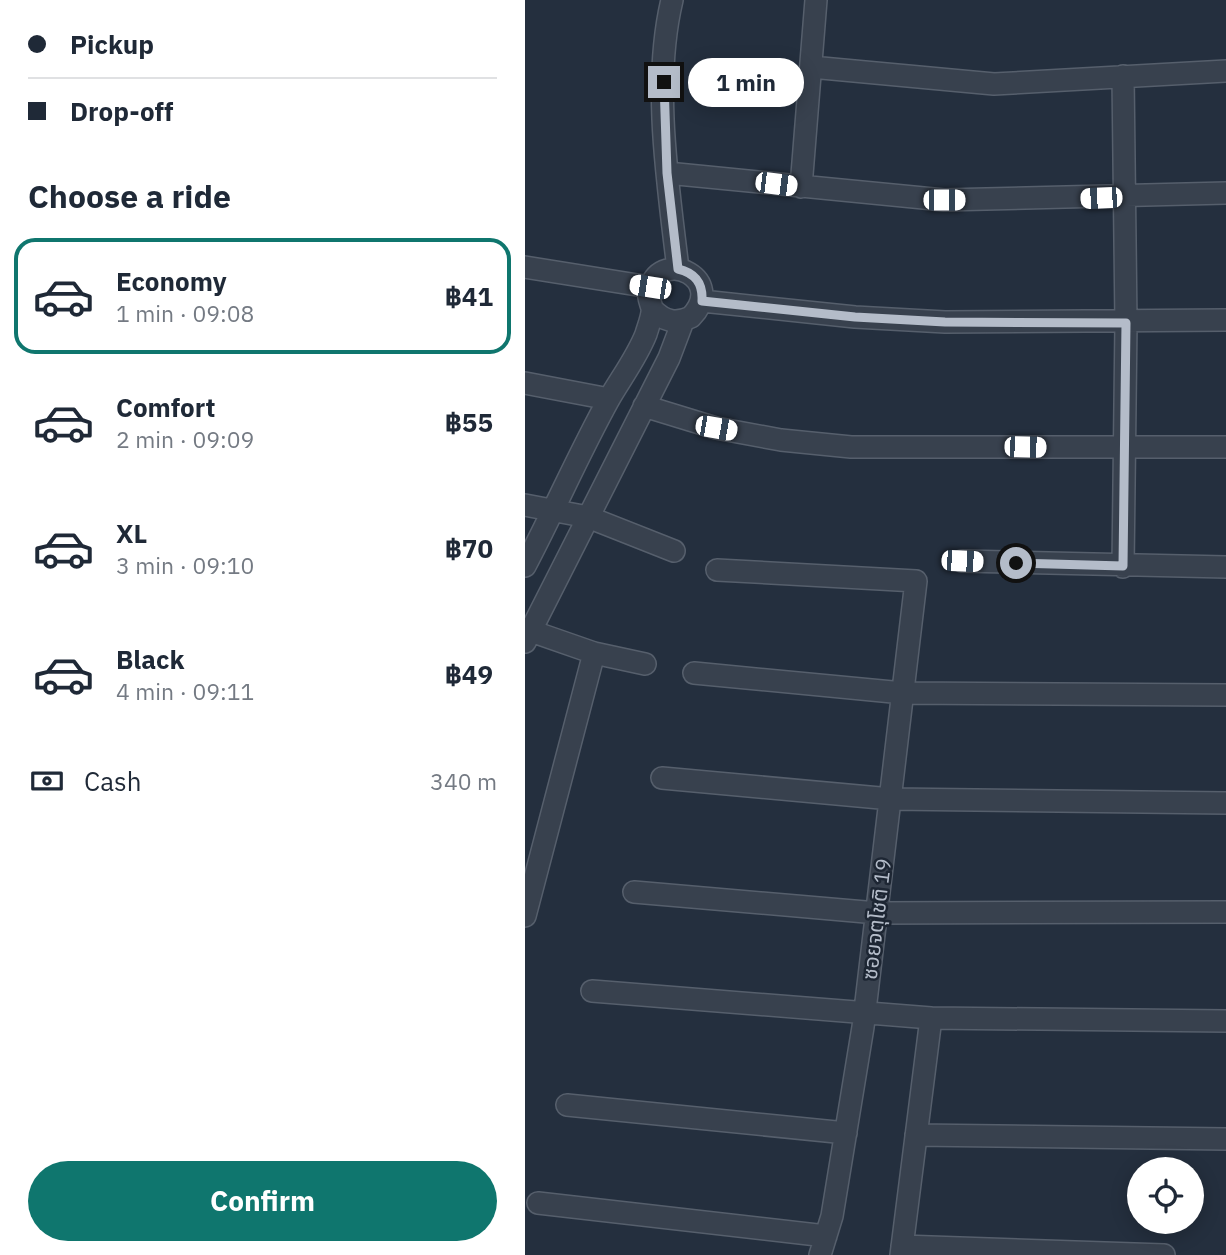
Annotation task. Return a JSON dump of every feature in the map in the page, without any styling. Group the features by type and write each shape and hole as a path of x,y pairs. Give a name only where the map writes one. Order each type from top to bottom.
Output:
{"street":[{"path":"672,0 663,59 667,173 678,269"},
{"path":"801,187 816,0"},
{"path":"811,67 995,84 1226,71"},
{"path":"1123,76 1126,197 1123,566"},
{"path":"667,173 944,200 1226,193"},
{"path":"525,267 650,287"},
{"path":"645,664 526,634 589,517 683,321 698,310 702,301 702,292 694,276 678,269 661,273 650,287 649,303 653,310 671,322 683,321"},
{"path":"702,301 855,317 945,322 1126,323 1226,320"},
{"path":"525,566 609,399 645,336 653,310"},
{"path":"525,383 609,399"},
{"path":"644,406 716,428 781,440 852,447 1226,447"},
{"path":"525,505 589,517 674,551"},
{"path":"962,561 1226,567"},
{"name":"ซอยจตุโชติ 19","path":"717,570 916,581 865,1015 846,1133 823,1245"},
{"path":"525,916 594,653"},
{"path":"694,673 903,693 1226,695"},
{"path":"662,778 891,799 1226,803"},
{"path":"633,892 877,913 1226,912"},
{"path":"593,990 865,1015 1226,1021"},
{"path":"930,1018 902,1251 1164,1255"},
{"path":"567,1105 846,1133"},
{"path":"916,1135 1226,1139"},
{"path":"538,1203 823,1245"}],"route":[{"path":"664,82 667,173 678,269 694,276 702,292 702,301 855,317 945,322 1126,323 1123,566 1016,563"}]}
